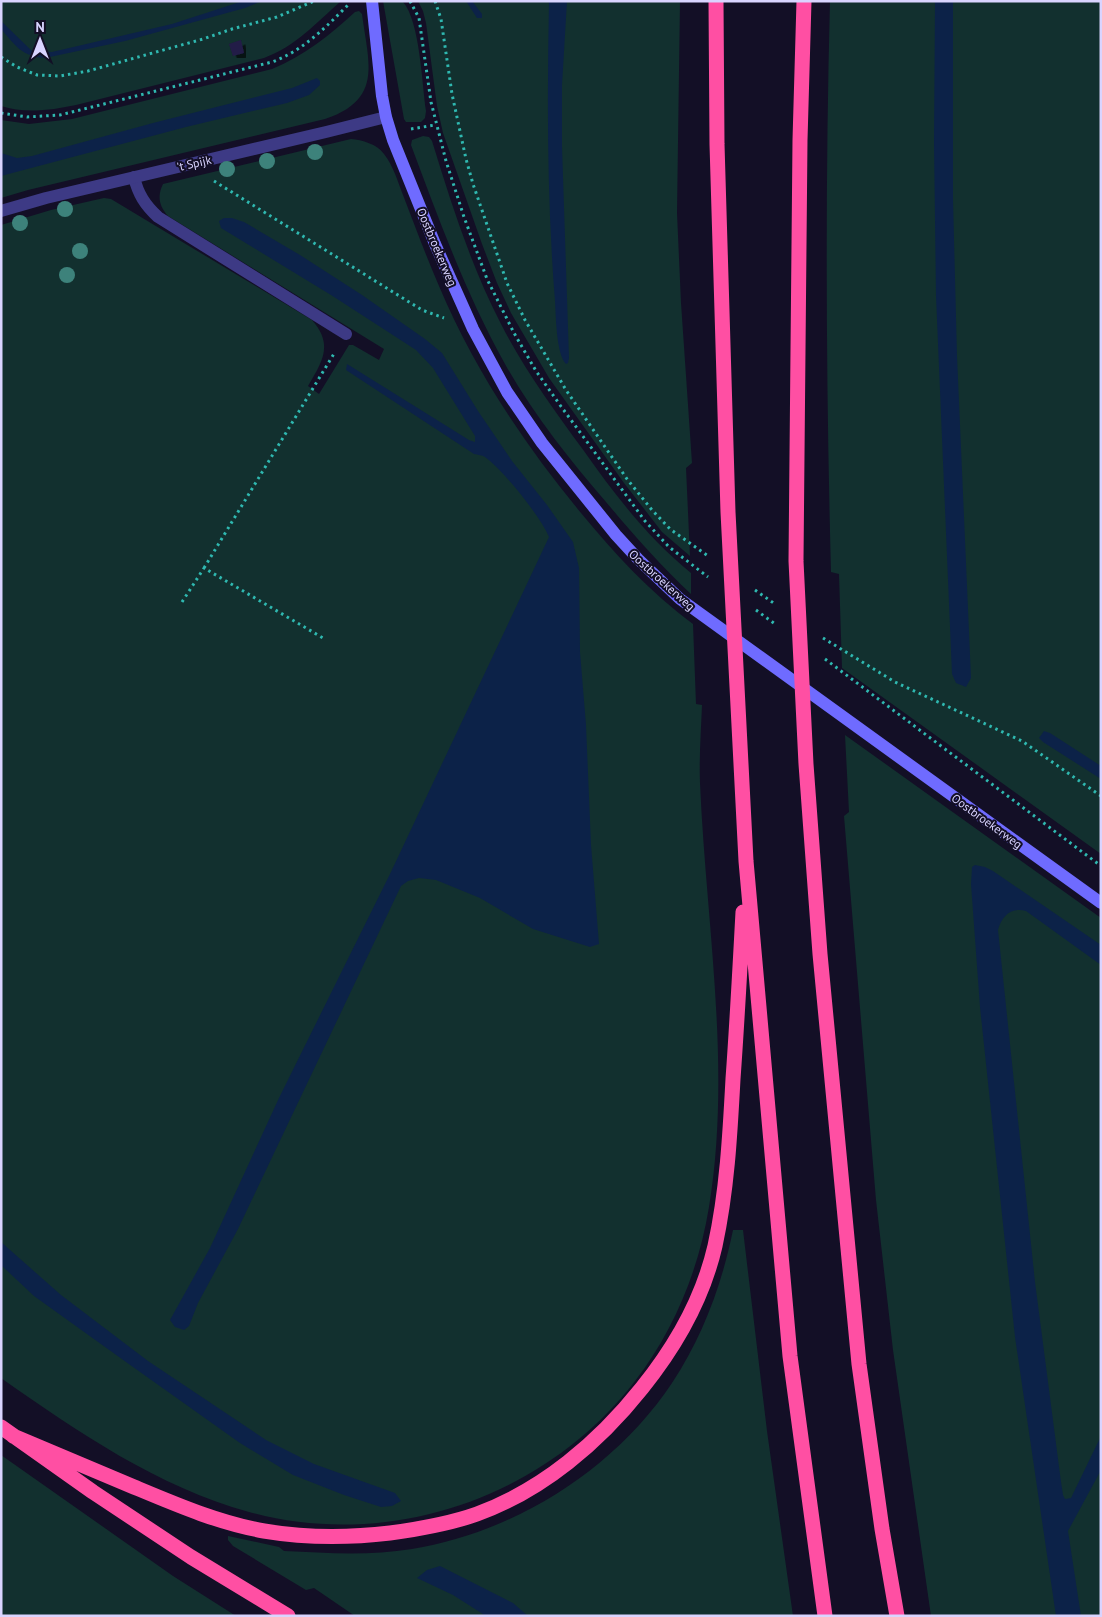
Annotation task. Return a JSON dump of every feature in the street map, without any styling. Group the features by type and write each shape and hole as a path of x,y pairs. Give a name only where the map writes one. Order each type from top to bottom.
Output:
{"highway":[{"path":"716,1 717,144 728,512 746,861 790,1356 825,1616"},
{"path":"804,1 800,149 796,562 806,764 820,954 859,1364 882,1529 897,1616"},
{"path":"7,1432 192,1511 231,1524 305,1536 362,1536 434,1526 477,1514 518,1495 565,1465 601,1434 658,1368 680,1334 696,1300 715,1248 729,1153 746,861"},
{"path":"7,1432 191,1557 288,1616"}],"street":[{"name":"Oostbroekerweg","path":"372,1 386,117 393,140 435,244 473,329 508,392 542,443 616,535 665,586 688,605 1101,903"},
{"name":"'t Spijk","path":"1,211 46,198 386,117"},
{"path":"134,178 142,200 158,217 346,334"}],"path":[{"path":"1,57 17,67 37,75 60,76 88,71 277,17 314,1"},
{"path":"1,113 27,117 60,115 282,59 314,37 353,1"},
{"path":"410,1 419,18 431,102 446,161 464,217 488,279 514,333 536,371 560,406 645,521 669,547 711,579"},
{"path":"435,1 441,19 458,131 473,184 507,283 525,320 566,390 627,479 670,529 708,557"},
{"path":"188,165 422,310 473,329"},
{"path":"182,602 346,334"},
{"path":"204,568 323,638"},
{"path":"748,585 780,608"},
{"path":"750,606 781,627"},
{"path":"819,636 895,682 1022,741 1101,796"},
{"path":"818,654 1101,866"}],"green space":[{"path":"1,1 341,1 296,40 264,58 76,105 29,111 1,106"},
{"path":"383,1 403,2 409,11 413,23 417,38 426,111 425,118 421,122 406,122 404,119"},
{"path":"418,1 680,1 677,213 692,463 686,468 690,556 662,532 624,483 549,378 511,313 482,244 443,133 437,106 426,23"},
{"path":"830,1 1101,1 1101,854 842,668 839,574 831,572 828,429 827,215"},
{"path":"359,11 362,14 367,48 368,77 364,90 357,101 344,111 325,119 1,198 1,120 29,124 72,119 272,69 306,51 326,37 355,12"},
{"path":"423,136 429,137 432,141 454,211 480,280 519,357 551,405 620,500 646,531 691,573 691,594 668,572 616,514 552,436 516,383 491,338 466,284 411,145 412,140"},
{"path":"351,139 373,145 384,154 390,163 453,317 484,376 520,433 560,487 607,543 647,585 693,624 696,704 702,705 700,783 718,1048 718,1102 715,1154 705,1230 691,1276 673,1320 649,1362 635,1381 599,1422 557,1456 511,1484 462,1505 410,1518 356,1524 302,1522 249,1512 183,1488 151,1473 89,1438 1,1378 1,225 51,210 104,198 111,199 312,320 323,337 324,353 318,369 308,386 319,394 349,345 353,345 379,360 384,349 168,216 161,205 160,193 163,184"},
{"path":"845,735 1101,918 1101,1616 931,1616 893,1350 876,1200 844,816 849,812"},
{"path":"733,1230 743,1230 767,1431 793,1616 355,1616 314,1588 306,1590 233,1546 228,1540 228,1536 279,1547 284,1551 300,1552 364,1553 412,1549 450,1541 488,1528 524,1512 559,1492 591,1469 621,1443 648,1414 672,1383 693,1347 710,1309 723,1270"},
{"path":"1,1455 173,1576 236,1616 1,1616"}],"water":[{"path":"243,1 262,1 245,8 125,41 45,58 24,52 1,29 1,21 32,51 52,52 172,24"},
{"path":"466,1 472,1 482,14 482,18 477,18"},
{"path":"549,1 567,1 562,85 562,147 569,358 566,364 560,352 557,334 550,226 548,114"},
{"path":"935,1 953,1 953,200 957,356 971,678 966,687 956,683 952,674 936,296"},
{"path":"317,78 320,81 320,85 309,95 287,103 186,127 1,176 1,153 17,158 32,156 292,88"},
{"path":"224,218 232,218 244,222 300,255 362,295 442,353 512,461 573,542 579,568 580,652 586,725 591,845 599,944 590,947 533,929 480,898 436,880 419,878 408,881 401,886 238,1229 198,1303 189,1326 184,1330 175,1327 170,1320 210,1248 279,1098 390,874 549,537 545,528 521,494 493,463 481,455 474,454 346,370 347,364 475,442 475,436 433,368 416,350 331,295 221,228 219,221"},
{"path":"1044,731 1101,766 1101,779 1043,742 1039,738"},
{"path":"975,865 993,871 1101,945 1101,965 1026,911 1021,910 1008,914 998,930 1035,1282 1061,1482 1065,1499 1071,1498 1101,1436 1101,1470 1068,1531 1081,1616 1056,1616 1015,1337 980,1007 971,884 972,867"},
{"path":"1,1242 61,1295 148,1361 266,1440 314,1464 395,1493 401,1501 392,1506 381,1507 344,1495 293,1475 240,1443 34,1296 1,1265"},
{"path":"440,1566 513,1603 528,1616 486,1616 453,1595 417,1578 427,1570"}],"building":[{"path":"241,40 244,53 233,56 229,44"}]}
